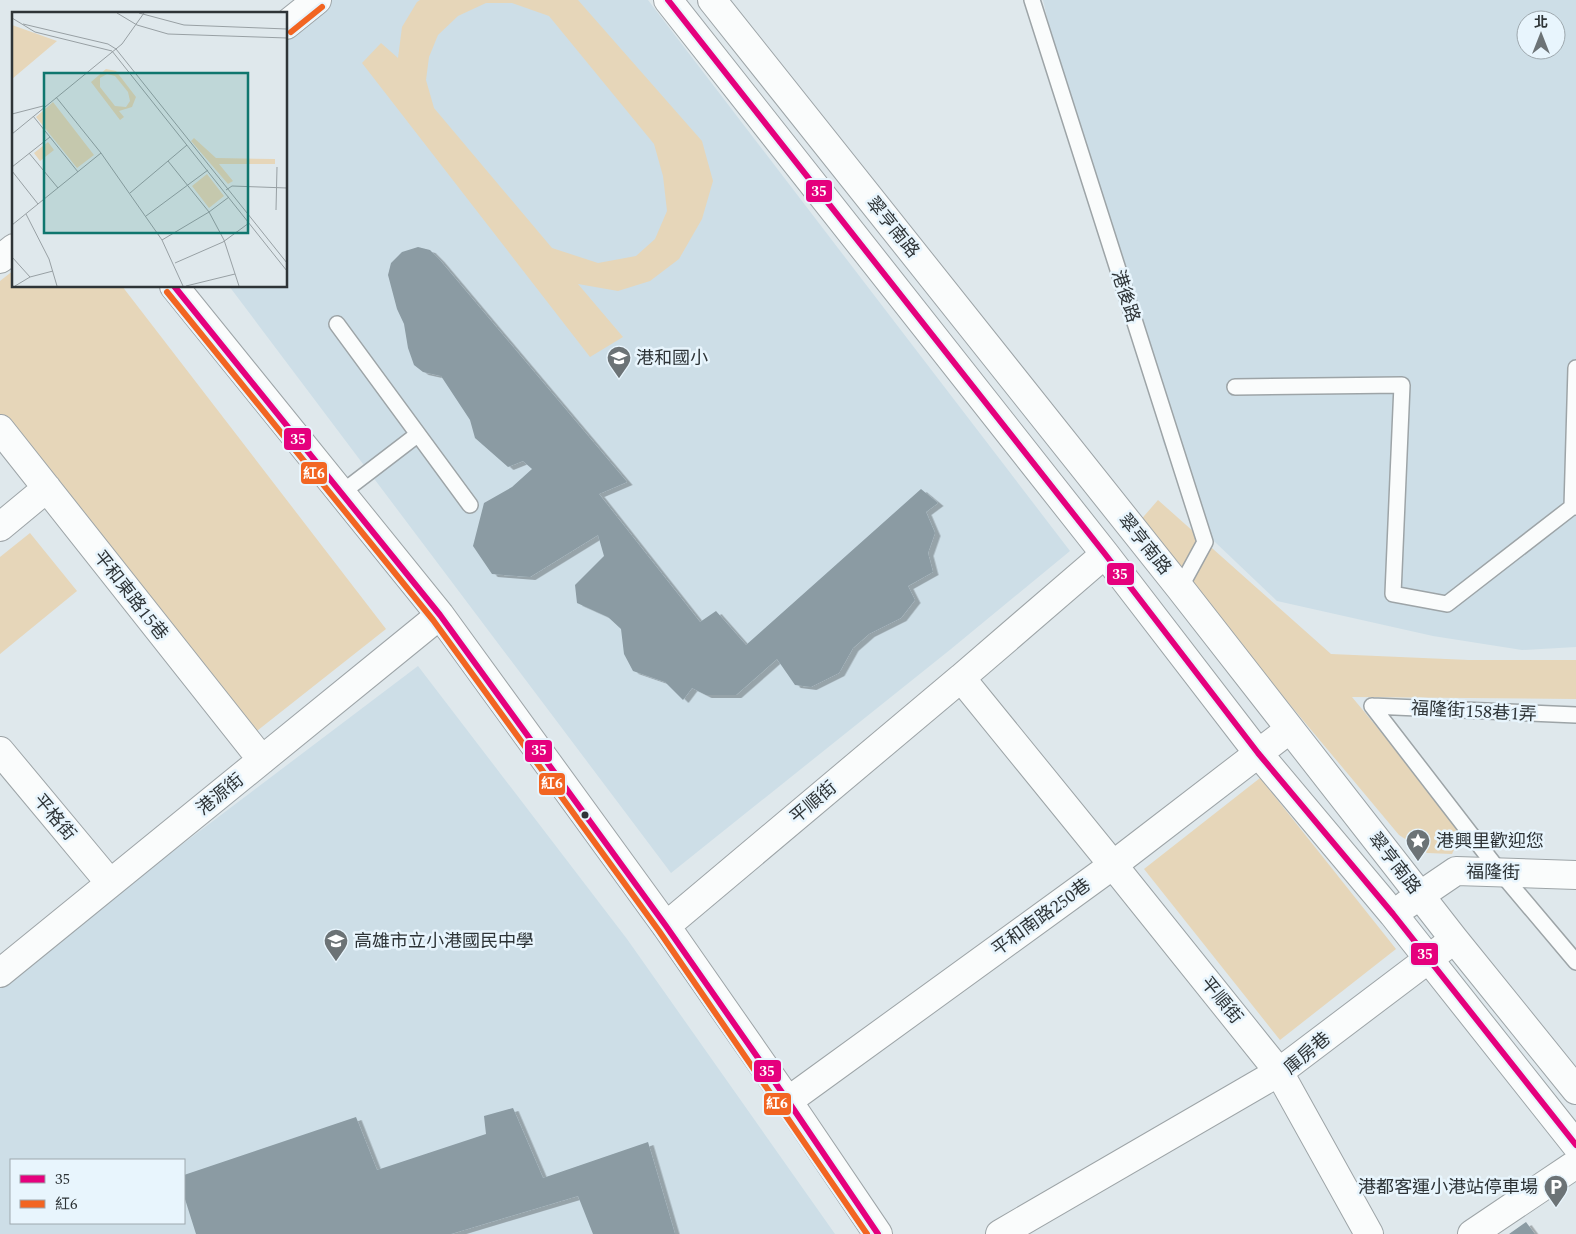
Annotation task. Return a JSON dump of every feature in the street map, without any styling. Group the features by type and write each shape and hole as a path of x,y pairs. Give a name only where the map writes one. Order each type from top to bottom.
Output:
{"street":[{"path":"288,23 317,0"},
{"name":"翠亨南路","path":"668,0 1105,554 1258,753 1393,914 1576,1145"},
{"name":"翠亨南路","path":"712,0 1180,588 1454,940 1576,1090"},
{"path":"176,288 340,494 440,615 666,926 878,1234"},
{"name":"平和東路15巷","path":"0,429 262,760"},
{"path":"0,526 47,488"},
{"name":"平順街","path":"666,926 961,678 1105,554"},
{"name":"港源街","path":"0,973 440,615"},
{"name":"平順街","path":"961,678 1114,865 1279,1072"},
{"name":"平和南路250巷","path":"788,1101 1114,865 1290,729"},
{"name":"平格街","path":"0,751 110,883"},
{"name":"福隆街","path":"1393,914 1456,871 1576,875"},
{"name":"庫房巷","path":"1369,1234 1279,1072 1454,940"},
{"path":"1000,1234 1279,1072"},
{"path":"1472,1234 1576,1164"}],"lane":[{"name":"港後路","path":"1032,0 1205,542 1180,588"},
{"path":"337,324 470,505"},
{"path":"1235,387 1402,385 1393,594 1447,604 1574,507 1576,368"},
{"path":"340,494 417,435"},
{"name":"福隆街158巷1弄","path":"1500,872 1372,706 1576,715"},
{"path":"1500,872 1576,962"}],"shaded area":[{"name":"港和國小","path":"329,0 648,0 1070,551 951,649 671,873 231,288 288,288 288,35"},
{"path":"420,0 578,0 702,141 713,181 702,219 679,259 650,281 618,291 578,284 623,337 590,357 362,63 381,43 398,58 402,27","holes":["486,3 512,3 549,16 654,144 663,176 667,211 655,239 636,256 598,263 552,248 434,108 426,80 429,57 438,35 458,16"]},
{"path":"1043,0 1576,0 1576,647 1522,650 1433,636 1277,601 1195,523 1163,442 1124,268 1064,90"},
{"path":"12,272 12,288 124,288 386,629 253,734 0,415 0,281"},
{"path":"1158,500 1331,654 1469,660 1576,660 1576,699 1352,697 1463,831 1452,854 1427,853 1399,835 1138,523"},
{"path":"30,533 77,591 0,654 0,557"},
{"name":"高雄市立小港國民中學","path":"418,666 627,939 835,1234 0,1234 0,985 123,889"},
{"path":"1260,778 1396,949 1280,1040 1144,869"}],"building":[{"path":"418,247 430,250 439,259 627,482 599,494 700,622 716,611 746,645 921,489 938,503 926,512 935,533 928,553 933,572 908,586 915,600 901,618 869,634 853,648 839,673 811,687 795,685 777,659 736,695 706,695 692,688 683,700 665,682 633,671 624,654 621,629 608,617 577,603 575,585 604,556 598,535 530,577 492,574 473,546 484,503 512,487 532,469 523,461 508,467 475,438 470,420 441,376 423,372 414,365 408,348 404,324 397,309 388,275 391,263 402,252"},
{"path":"513,1108 543,1178 648,1142 675,1234 593,1234 578,1196 451,1234 196,1234 185,1199 185,1175 356,1117 377,1170 486,1134 484,1116"},
{"path":"1526,1222 1535,1234 1509,1234"}],"transit line":[{"name":"35","path":"668,0 1105,554 1258,753 1393,914 1576,1145"},
{"name":"紅6","path":"291,32 322,7"},
{"name":"35","path":"176,288 440,615 666,926 878,1234"},
{"name":"紅6","path":"167,292 433,620 659,931 867,1234"}],"place":[{"name":"港和國小","path":"619,379"},
{"name":"港興里歡迎您","path":"1418,862"},
{"name":"高雄市立小港國民中學","path":"336,962"},
{"name":"港都客運小港站停車場","path":"1556,1208"}]}
